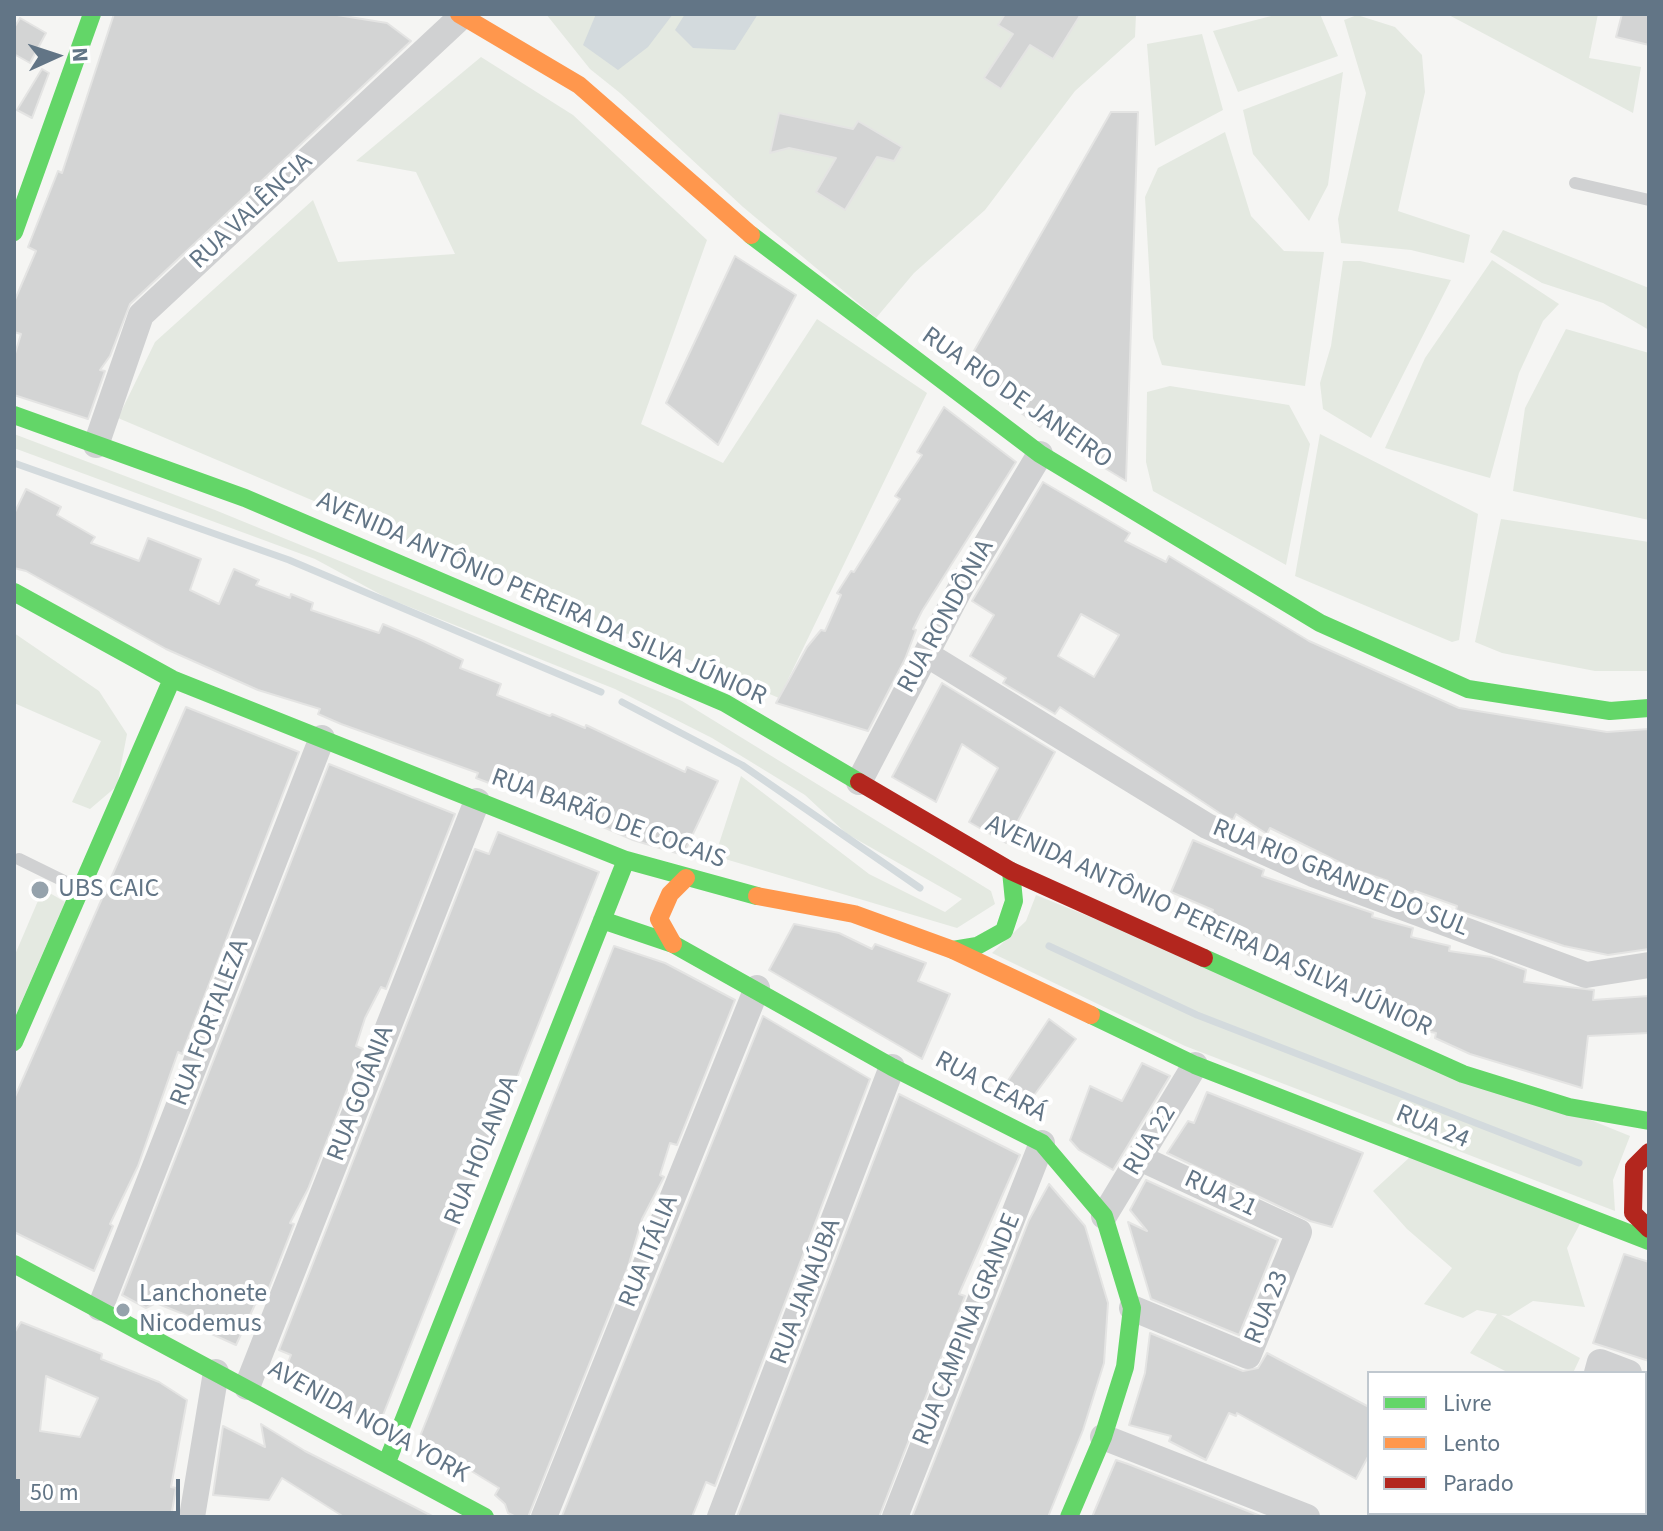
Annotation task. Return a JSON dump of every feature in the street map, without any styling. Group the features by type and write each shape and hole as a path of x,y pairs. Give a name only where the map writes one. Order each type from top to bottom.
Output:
{"street":[{"name":"RUA VALÊNCIA","path":"96,445 141,315 461,14"},
{"name":"RUA RIO DE JANEIRO","path":"461,14 579,85 733,221 1040,454 1320,623 1468,689 1610,711 1649,708"},
{"path":"14,232 87,16"},
{"name":"AVENIDA ANTÔNIO PEREIRA DA SILVA JÚNIOR","path":"14,415 245,498 725,703 1011,871 1463,1074 1569,1107 1649,1121"},
{"name":"RUA RONDÔNIA","path":"859,782 962,585 1040,454"},
{"name":"RUA BARÃO DE COCAIS","path":"14,592 172,679 626,860 731,891 854,914 953,950 1195,1065"},
{"name":"RUA RIO GRANDE DO SUL","path":"926,654 1207,826 1313,874 1586,975 1649,965"},
{"path":"14,1042 172,679"},
{"name":"RUA FORTALEZA","path":"100,1308 322,738"},
{"name":"RUA GOIÂNIA","path":"247,1387 477,801"},
{"name":"RUA HOLANDA","path":"387,1462 626,860"},
{"path":"953,950 977,946 1004,931 1014,901 1011,871"},
{"path":"673,944 659,919 670,894 686,878"},
{"name":"RUA CEARÁ","path":"602,920 673,944 757,988 892,1067 1042,1143 1104,1216 1132,1308 1125,1367 1103,1437 1069,1517"},
{"name":"RUA ITÁLIA","path":"544,1517 757,988"},
{"name":"RUA 22","path":"1104,1216 1142,1159 1195,1065"},
{"name":"RUA 24","path":"1195,1065 1649,1241"},
{"name":"RUA JANAÚBA","path":"720,1517 892,1067"},
{"name":"RUA CAMPINA GRANDE","path":"895,1517 1042,1143"},
{"path":"1649,1152 1634,1167 1633,1213 1649,1229"},
{"name":"RUA 21","path":"1142,1159 1299,1232"},
{"name":"RUA 23","path":"1132,1308 1248,1356 1299,1232"},
{"name":"AVENIDA NOVA YORK","path":"14,1264 485,1517"},
{"path":"1598,1367 1619,1371"},
{"path":"192,1517 216,1372"},
{"path":"1103,1437 1246,1506 1307,1517"}],"lane":[{"path":"1575,183 1649,200"},
{"path":"19,859 81,889"}],"shaded area":[{"path":"546,14 1136,14 1135,37 1075,91 985,210 914,273 876,318 743,207 590,69"},
{"path":"596,14 673,14 648,47 618,70 583,45"},
{"path":"685,14 758,14 735,50 693,48 675,30"},
{"path":"1279,14 1320,14 1338,56 1238,92 1213,31"},
{"path":"1447,14 1598,14 1589,58 1641,67 1633,113"},
{"path":"1357,15 1395,27 1422,55 1425,92 1398,211 1470,235 1464,263 1411,250 1341,243 1338,219 1366,93 1344,20"},
{"path":"1202,34 1223,110 1155,146 1147,44"},
{"path":"481,57 573,115 707,240 641,424 723,463 817,319 927,393 779,698 118,418 155,342 313,200 338,262 455,254 416,172 356,161"},
{"path":"1343,72 1328,185 1309,221 1253,154 1243,110"},
{"path":"1225,132 1251,216 1284,251 1324,252 1305,386 1162,365 1153,338 1145,197 1158,168"},
{"path":"1503,230 1649,288 1649,330 1603,303 1542,283 1490,252"},
{"path":"1492,260 1559,304 1543,321 1519,373 1490,478 1385,448 1425,358"},
{"path":"1343,261 1360,261 1451,280 1371,438 1323,409 1320,383 1331,346"},
{"path":"1566,329 1649,353 1649,520 1513,491 1525,408"},
{"path":"1170,386 1289,405 1310,444 1286,565 1153,491 1146,462 1147,392"},
{"path":"14,434 215,510 682,701 991,891 995,904 957,928 715,856 741,776 869,874 945,912 962,899 847,834 805,795 712,738 615,689 387,598 315,559 14,448"},
{"path":"1320,434 1478,514 1459,640 1452,642 1295,576"},
{"path":"1501,519 1649,542 1649,671 1595,671 1502,653 1475,642"},
{"path":"14,633 99,691 127,734 117,786 90,809 72,802 101,741 14,703"},
{"path":"43,889 65,902 14,1019 14,957"},
{"path":"1036,895 1630,1136 1613,1180 1615,1211 1185,1046 992,953 1026,921"},
{"path":"1410,1157 1580,1224 1567,1248 1585,1307 1533,1301 1509,1316 1501,1315 1580,1358 1574,1371 1505,1371 1470,1353 1497,1314 1477,1310 1463,1318 1424,1304 1452,1268 1407,1229 1373,1191"}],"building":[{"path":"114,14 331,14 387,23 411,41 130,304 110,356 100,370 105,371 88,419 14,395 14,357 21,334 14,332 14,302 36,251 28,247 58,171 62,173"},
{"path":"1005,14 1081,14 1053,59 1030,45 1001,89 984,78 1013,34 998,25"},
{"path":"1622,14 1649,14 1649,45 1616,37"},
{"path":"20,18 46,33 30,63 14,54 14,28"},
{"path":"42,69 49,73 32,118 17,110"},
{"path":"1111,112 1138,112 1126,481 1065,444 1071,434 1045,419 1040,427 1009,404 1013,397 967,363"},
{"path":"779,113 853,129 858,121 902,147 894,161 877,157 845,210 816,192 836,158 789,148 770,153"},
{"path":"735,256 796,295 718,445 666,403"},
{"path":"944,407 1016,462 922,611 913,629 916,630 905,659 868,731 776,703 807,647 821,630 825,631 841,595 837,593 851,571 854,572 900,499 895,496 922,455 917,452"},
{"path":"1043,482 1130,533 1125,541 1166,562 1169,556 1309,641 1459,708 1607,732 1649,729 1649,949 1608,955 1564,946 1456,910 1457,906 1415,891 1414,894 1387,884 1388,881 1353,869 1270,828 1267,834 1236,814 1233,820 1224,816 1060,707 1055,714 1003,683 1006,678 970,656 994,615 972,601","holes":["1081,614 1119,635 1094,677 1058,656"]},
{"path":"26,489 61,507 57,515 95,537 91,543 139,561 148,538 201,559 190,590 219,604 234,569 259,580 256,585 313,603 311,610 379,633 383,624 421,640 463,660 460,668 501,684 497,695 585,728 586,725 685,772 687,767 718,781 683,855 633,840 511,787 510,791 476,778 478,773 341,724 318,714 320,709 258,690 166,649 26,571 14,568 14,514"},
{"path":"942,683 1055,752 1006,843 969,822 998,768 962,744 936,802 892,777"},
{"path":"186,707 299,752 94,1271 14,1232 14,1099"},
{"path":"329,764 455,814 386,989 381,987 365,1018 356,1046 363,1049 308,1189 290,1223 294,1224 265,1298 259,1296 236,1345 205,1331 208,1324 156,1303 146,1308 122,1295"},
{"path":"498,832 599,872 379,1425 353,1415 355,1410 315,1393 317,1386 284,1373 291,1355 279,1350 475,849 489,854"},
{"path":"1193,840 1264,870 1262,876 1373,913 1372,917 1413,928 1411,937 1450,946 1449,951 1491,957 1526,970 1524,982 1594,990 1593,1000 1649,996 1649,1033 1588,1036 1582,1088 1470,1054 1435,1038 1436,1033 1411,1028 1357,1003 1359,995 1314,984 1204,935 1213,910 1171,892"},
{"path":"794,924 839,933 872,949 875,944 926,963 918,981 950,994 922,1059 769,970"},
{"path":"614,946 665,963 735,1000 677,1145 670,1143 660,1175 664,1177 642,1219 628,1267 528,1517 516,1517 508,1513 505,1504 495,1495 499,1488 419,1439"},
{"path":"763,1016 870,1079 715,1486 706,1482 692,1517 562,1516"},
{"path":"1049,1019 1076,1039 1023,1110 997,1097"},
{"path":"1142,1063 1170,1076 1113,1170 1079,1150 1070,1140 1090,1086 1122,1101"},
{"path":"1207,1092 1363,1153 1332,1227 1310,1221 1167,1153 1188,1121 1194,1123"},
{"path":"899,1094 1020,1155 959,1294 965,1296 879,1517 737,1517"},
{"path":"1146,1180 1278,1240 1239,1335 1151,1299 1128,1222 1147,1231 1130,1210"},
{"path":"1049,1184 1085,1226 1108,1303 1104,1363 1083,1430 1048,1517 912,1517 1029,1220"},
{"path":"1624,1254 1649,1262 1649,1361 1593,1343"},
{"path":"21,1322 102,1354 101,1359 159,1382 187,1400 171,1487 176,1488 171,1517 14,1517 14,1333","holes":["46,1376 98,1398 80,1437 40,1431"]},
{"path":"1150,1333 1243,1371 1258,1368 1267,1353 1367,1406 1367,1459 1356,1479 1237,1413 1236,1416 1229,1413 1206,1460 1169,1441 1171,1436 1129,1425 1145,1373"},
{"path":"261,1424 305,1451 434,1517 344,1517 282,1478 269,1500 213,1495 223,1426 265,1447"},
{"path":"1116,1460 1128,1464 1263,1517 1092,1517"}],"waterway":[{"path":"14,463 289,560 601,692"},
{"path":"622,702 742,765 920,888"},
{"path":"1049,946 1197,1015 1579,1163"}],"traffic: fast":[{"path":"14,232 92,14"},
{"path":"751,235 1040,454 1320,623 1468,689 1610,711 1649,708"},
{"path":"14,415 245,498 725,703 859,782"},
{"path":"14,592 172,679 14,1042"},
{"path":"172,679 626,860 757,896"},
{"path":"387,1462 626,860"},
{"path":"953,950 977,946 1004,931 1014,901 1011,871"},
{"path":"602,920 673,944 892,1067 1042,1143 1104,1216 1132,1308 1125,1367 1103,1437 1069,1517"},
{"path":"1204,958 1463,1074 1569,1107 1649,1121"},
{"path":"1091,1015 1195,1065 1649,1241"},
{"path":"14,1264 485,1517"}],"traffic: slow":[{"path":"459,14 579,85 751,235"},
{"path":"673,944 659,919 670,894 686,878"},
{"path":"757,896 854,914 953,950 1091,1015"}],"traffic: jam":[{"path":"859,782 1011,871 1204,958"},
{"path":"1649,1152 1634,1167 1633,1213 1649,1229"}],"place":[{"name":"UBS CAIC","path":"40,890"},
{"name":"Lanchonete Nicodemus","path":"123,1310"}]}
